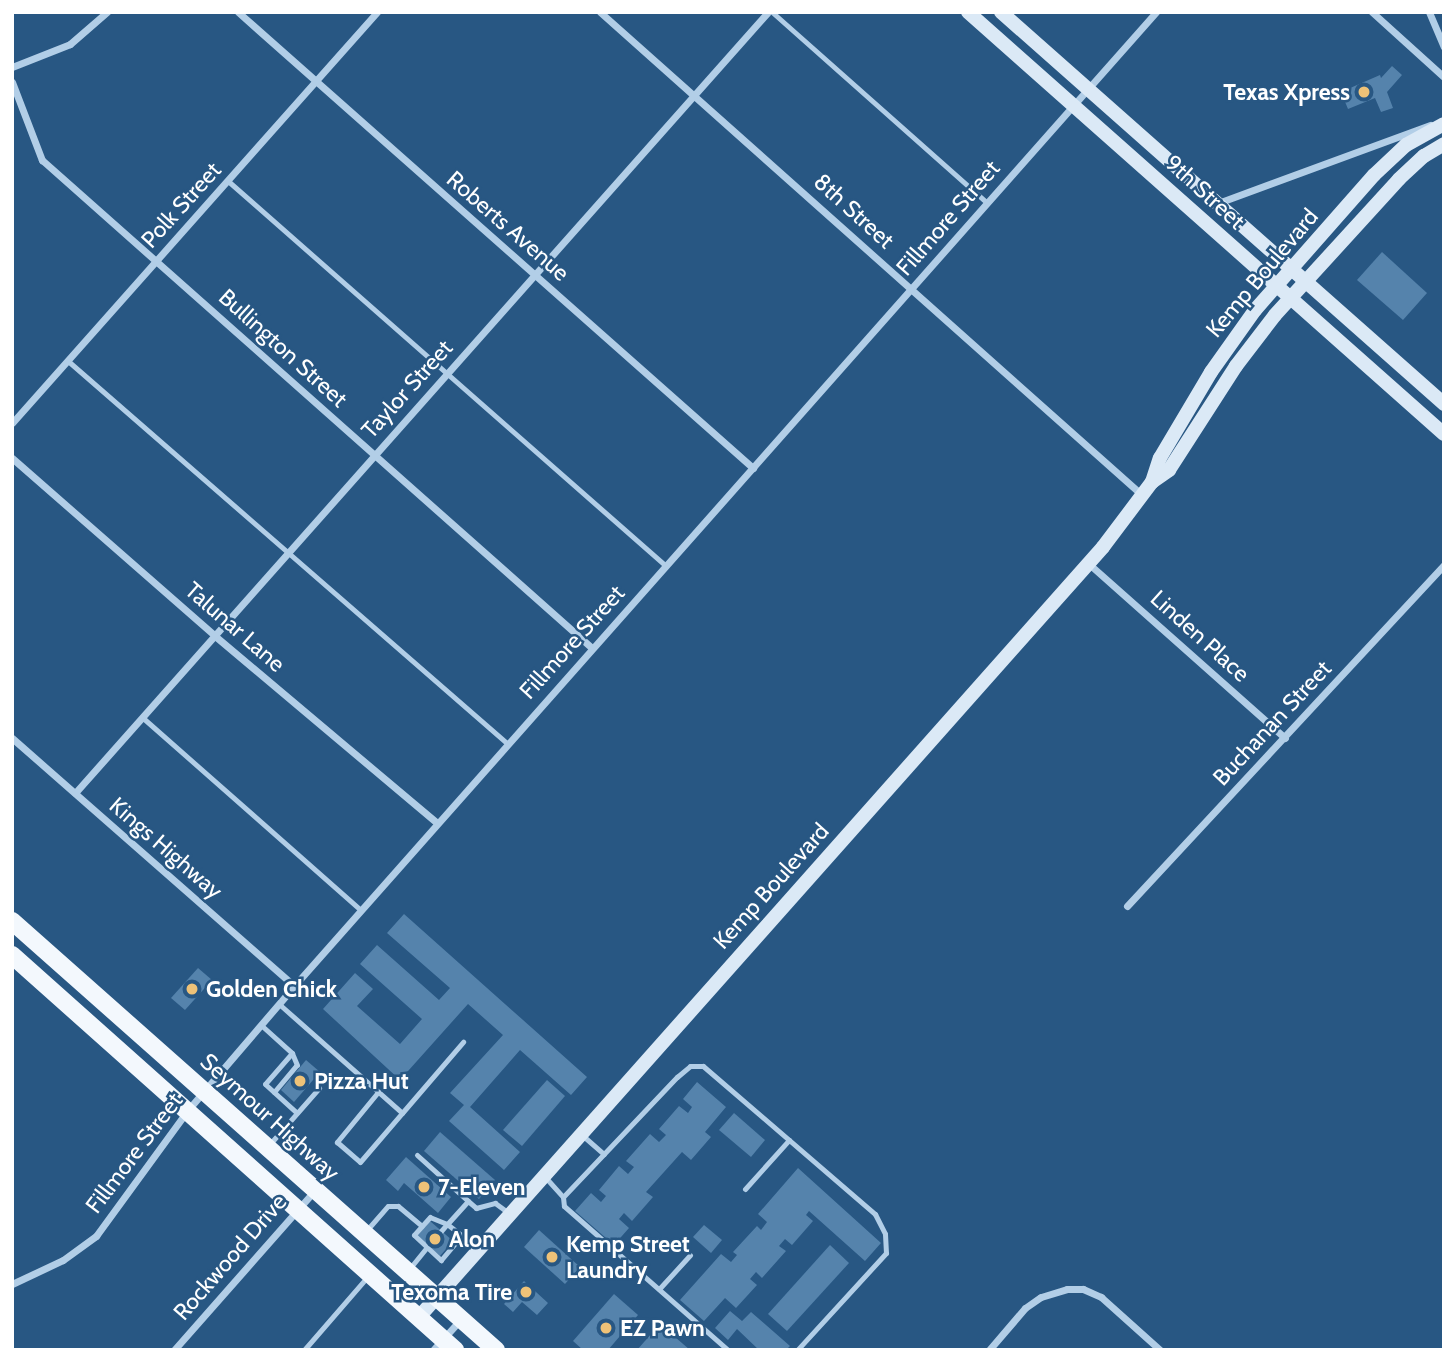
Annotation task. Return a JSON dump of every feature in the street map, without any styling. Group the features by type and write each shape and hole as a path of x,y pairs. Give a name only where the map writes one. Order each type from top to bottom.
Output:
{"main road":[{"name":"9th Street","path":"968,12 1444,434"},
{"name":"9th Street","path":"1001,12 1444,404"},
{"name":"Kemp Boulevard","path":"419,1317 1089,564 1143,496 1152,482 1160,458 1211,372 1255,310 1406,145 1444,122"},
{"name":"Kemp Boulevard","path":"1152,482 1169,470 1236,366 1290,298 1399,179 1424,156 1444,144"},
{"name":"Seymour Highway","path":"12,921 496,1350"},
{"path":"12,955 419,1317 444,1346"}],"street":[{"path":"12,67 70,44 107,12"},
{"name":"Roberts Avenue","path":"238,12 753,468"},
{"name":"Polk Street","path":"12,423 377,12"},
{"name":"8th Street","path":"600,12 1143,496"},
{"name":"Taylor Street","path":"75,793 770,12"},
{"name":"Fillmore Street","path":"12,1284 63,1260 96,1236 187,1111 294,986 1156,12"},
{"path":"1372,12 1444,77"},
{"path":"1429,12 1444,47"},
{"name":"Bullington Street","path":"12,82 42,160 592,648"},
{"name":"Kemp Boulevard","path":"1217,203 1444,122"},
{"name":"Talunar Lane","path":"12,458 215,636 436,823"},
{"name":"Linden Place","path":"1089,564 1284,738"},
{"name":"Buchanan Street","path":"1127,906 1444,565"},
{"name":"Kings Highway","path":"12,737 294,986"},
{"name":"Rockwood Drive","path":"174,1350 315,1189"},
{"path":"989,1350 1025,1308 1041,1297 1067,1289 1083,1290 1101,1297 1160,1350"},
{"path":"444,1346 461,1318"}],"lane":[{"path":"770,12 987,203"},
{"path":"228,181 666,566"},
{"path":"68,361 508,744"},
{"path":"143,718 361,910"},
{"path":"279,1004 402,1113"},
{"path":"261,1025 292,1053 297,1065 274,1092"},
{"path":"378,1092 337,1142 360,1162 463,1042"},
{"path":"292,1053 265,1084 297,1113"},
{"path":"563,1197 690,1066 703,1066 874,1214 887,1242 886,1253 797,1350"},
{"path":"267,1147 319,1088"},
{"path":"581,1134 604,1154"},
{"path":"745,1189 789,1140"},
{"path":"417,1155 476,1208 495,1203 510,1214"},
{"path":"544,1176 563,1197 565,1206 728,1350"},
{"path":"442,1231 468,1201"},
{"path":"364,1233 388,1206 398,1206 422,1226"},
{"path":"461,1236 441,1259 414,1235 430,1217 447,1224 479,1249"},
{"path":"407,1270 427,1247"},
{"path":"659,1289 690,1255"},
{"path":"304,1350 370,1274"}],"building":[{"path":"1392,66 1402,75 1387,92 1393,108 1381,112 1375,98 1348,109 1341,92 1380,75 1381,78"},
{"path":"1382,252 1427,293 1403,320 1357,280"},
{"path":"404,914 587,1077 571,1095 520,1050 470,1107 520,1152 504,1170 449,1121 464,1105 450,1093 503,1035 468,1004 400,1080 323,1009 355,973 373,989 357,1006 400,1044 422,1019 360,964 377,945 439,1000 450,988 387,933"},
{"name":"Golden Chick","path":"198,968 212,980 185,1010 171,998"},
{"name":"Pizza Hut","path":"306,1060 320,1072 294,1102 281,1090"},
{"path":"547,1080 565,1096 522,1146 503,1130"},
{"path":"697,1082 726,1107 705,1132 711,1137 691,1160 682,1152 646,1192 653,1197 632,1221 624,1213 619,1219 629,1228 614,1245 575,1211 591,1193 601,1202 606,1196 599,1190 619,1166 628,1174 634,1167 626,1161 650,1134 659,1142 666,1135 659,1129 679,1106 688,1113 692,1107 683,1099"},
{"path":"734,1113 765,1140 751,1157 719,1130"},
{"path":"440,1132 495,1180 479,1199 424,1151"},
{"name":"7-Eleven","path":"406,1157 451,1197 438,1213 404,1183 398,1191 386,1180"},
{"path":"798,1168 881,1243 865,1261 809,1211 806,1215 813,1221 792,1245 785,1239 779,1246 786,1251 762,1278 756,1272 750,1279 757,1285 736,1308 725,1298 704,1321 680,1300 721,1254 731,1262 737,1255 733,1252 757,1226 761,1230 767,1222 758,1214"},
{"name":"Alon","path":"430,1221 453,1241 440,1256 417,1236"},
{"path":"704,1225 722,1240 711,1253 693,1237"},
{"name":"Kemp Street Laundry","path":"539,1230 580,1267 565,1284 524,1247"},
{"path":"830,1245 849,1263 787,1331 768,1314"},
{"name":"Texoma Tire","path":"524,1281 548,1303 537,1315 522,1302 513,1312 504,1304"},
{"name":"EZ Pawn","path":"614,1294 638,1315 608,1350 583,1350 573,1341"},
{"path":"730,1311 742,1321 751,1312 790,1346 786,1350 759,1350 737,1329 728,1340 715,1328"},
{"path":"660,1324 690,1350 637,1350"}],"place":[{"name":"Texas Xpress","path":"1364,92"},
{"name":"Golden Chick","path":"192,989"},
{"name":"Pizza Hut","path":"300,1081"},
{"name":"7-Eleven","path":"424,1187"},
{"name":"Alon","path":"435,1239"},
{"name":"Kemp Street Laundry","path":"552,1257"},
{"name":"Texoma Tire","path":"526,1292"},
{"name":"EZ Pawn","path":"606,1328"}]}
